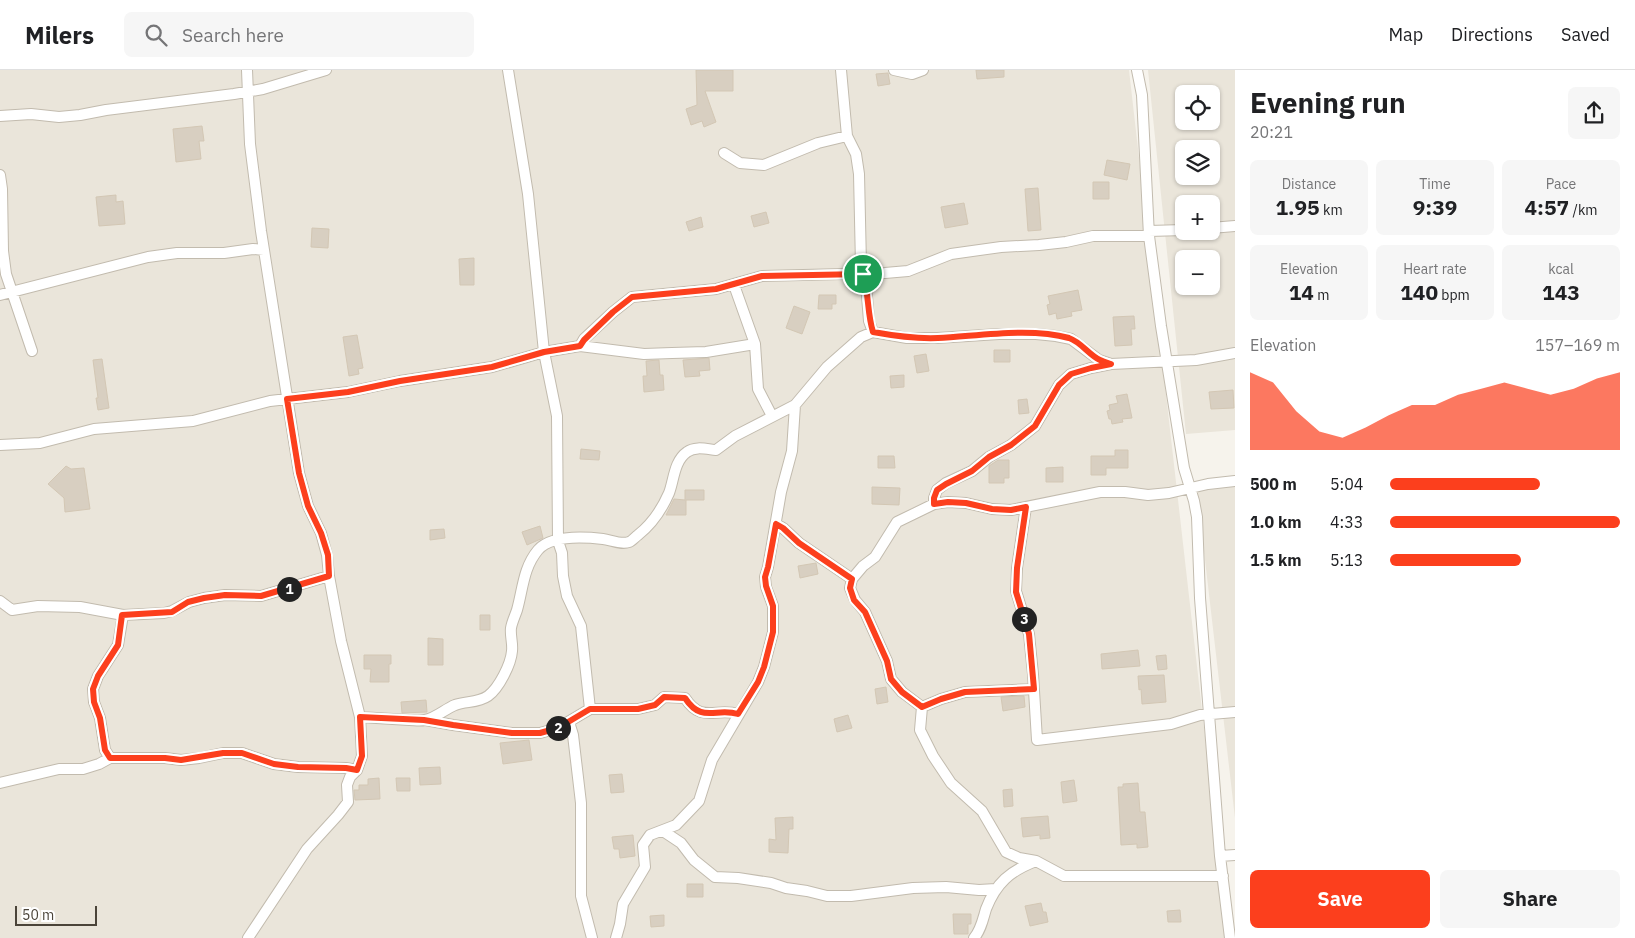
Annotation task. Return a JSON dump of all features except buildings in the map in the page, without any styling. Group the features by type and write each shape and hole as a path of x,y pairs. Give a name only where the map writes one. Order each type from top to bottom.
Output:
{"street":[{"path":"247,70 250,144 264,250 299,473 308,506 321,533 328,555 329,576 341,641 360,717 362,756 357,770 350,777 347,785 348,802 306,849 248,938"},
{"path":"0,116 31,114 60,117 247,92 326,70"},
{"path":"508,70 529,202 544,352 557,416 558,541 562,553 563,576 567,596 581,626 590,709"},
{"path":"840,70 847,136 856,154 859,174 861,265 866,284 869,321 873,332"},
{"path":"894,70 912,74 923,70"},
{"path":"1136,70 1142,95 1149,234 1184,468 1197,517 1200,598 1220,856 1230,938"},
{"path":"724,153 740,163 764,165 818,143 847,136"},
{"path":"0,176 3,251 6,274 32,351"},
{"path":"1220,227 1235,226"},
{"path":"580,346 613,312 632,297 716,289 762,276 908,271 951,254 978,249 1066,242 1093,236 1175,231"},
{"path":"0,295 148,257 177,253 224,253 253,249 264,250"},
{"path":"734,284 754,344 758,389 772,416"},
{"path":"424,720 456,705 474,702 488,696 506,673 511,661 513,648 510,638 511,627 521,588 526,571 540,548 550,542 583,537 605,539 619,543 628,542 660,512 674,480 675,470 680,458 688,451 700,448 716,450 735,436 795,405 827,367 861,338 873,332 907,338 999,334 1056,336 1071,339 1099,360 1111,364"},
{"path":"0,445 40,443 94,429 192,421 270,401 348,392 400,381 492,367 544,352 580,346 644,354 706,352 754,344"},
{"path":"934,504 937,490 972,471 989,457 1011,445 1035,426 1059,385 1071,374 1111,364 1196,360 1235,353"},
{"path":"616,938 623,904 645,867 644,845 650,835 676,825 699,801 712,760 758,682 764,667 773,632 773,606 765,577 781,492 792,451 795,405"},
{"path":"922,707 902,692 891,679 887,661 865,612 854,600 850,588 852,579 874,557 897,522 934,504 948,502 1011,510 1100,492 1125,492 1148,495 1235,481"},
{"path":"1026,507 1017,568 1016,592 1029,634 1037,740 1171,724 1210,714 1235,712"},
{"path":"776,524 799,543 852,579"},
{"path":"0,601 12,610 38,606 80,607 122,615 172,612 188,602 204,598 225,595 261,596 329,576"},
{"path":"110,758 105,750 100,718 94,702 93,689 98,676 118,645 122,615"},
{"path":"922,707 965,692 1034,689"},
{"path":"360,717 424,720 512,733 540,733 558,728 590,709 638,709 655,705 664,697 685,698 691,707 708,714 738,714"},
{"path":"922,707 920,730 933,756 951,783 982,811 1006,852 1019,858 1036,861 1064,876 1223,876"},
{"path":"569,722 573,735 581,803 581,896 592,938"},
{"path":"0,783 60,769 83,769 110,758 165,758 181,760 223,753 242,753 274,764 357,770"},
{"path":"663,831 681,843 694,860 715,877 771,883 827,896 851,896 913,888 996,889"},
{"path":"1220,856 1235,855"},
{"path":"974,938 979,932 987,907 996,889 1006,877 1021,867 1036,861"}],"shaded area":[{"path":"0,70 1129,70 1228,938 0,938"},
{"path":"1148,70 1235,70 1235,430 1186,434"},
{"path":"1235,486 1235,818 1197,491"}],"route":[{"path":"863,274 866,284 869,321 873,332 907,338 999,334 1056,336 1071,339 1099,360 1111,364 1071,374 1059,385 1035,426 1011,445 989,457 972,471 937,490 934,498 934,504 948,502 966,503 992,509 1011,510 1026,507 1017,568 1016,592 1029,634 1034,689 965,692 922,707 902,692 891,679 887,661 865,612 854,600 850,588 852,579 799,543 776,524 765,577 773,606 773,632 758,682 738,714 708,714 691,707 685,698 664,697 655,705 638,709 590,709 558,728 540,733 512,733 424,720 360,717 362,756 357,770 274,764 242,753 223,753 181,760 131,757 110,758 105,750 100,718 94,702 93,689 106,661 118,645 122,615 172,612 188,602 225,595 261,596 329,576 328,555 321,533 308,506 299,473 287,399 348,392 400,381 492,367 544,352 580,346 613,312 632,297 716,289 762,276 863,274"}]}
